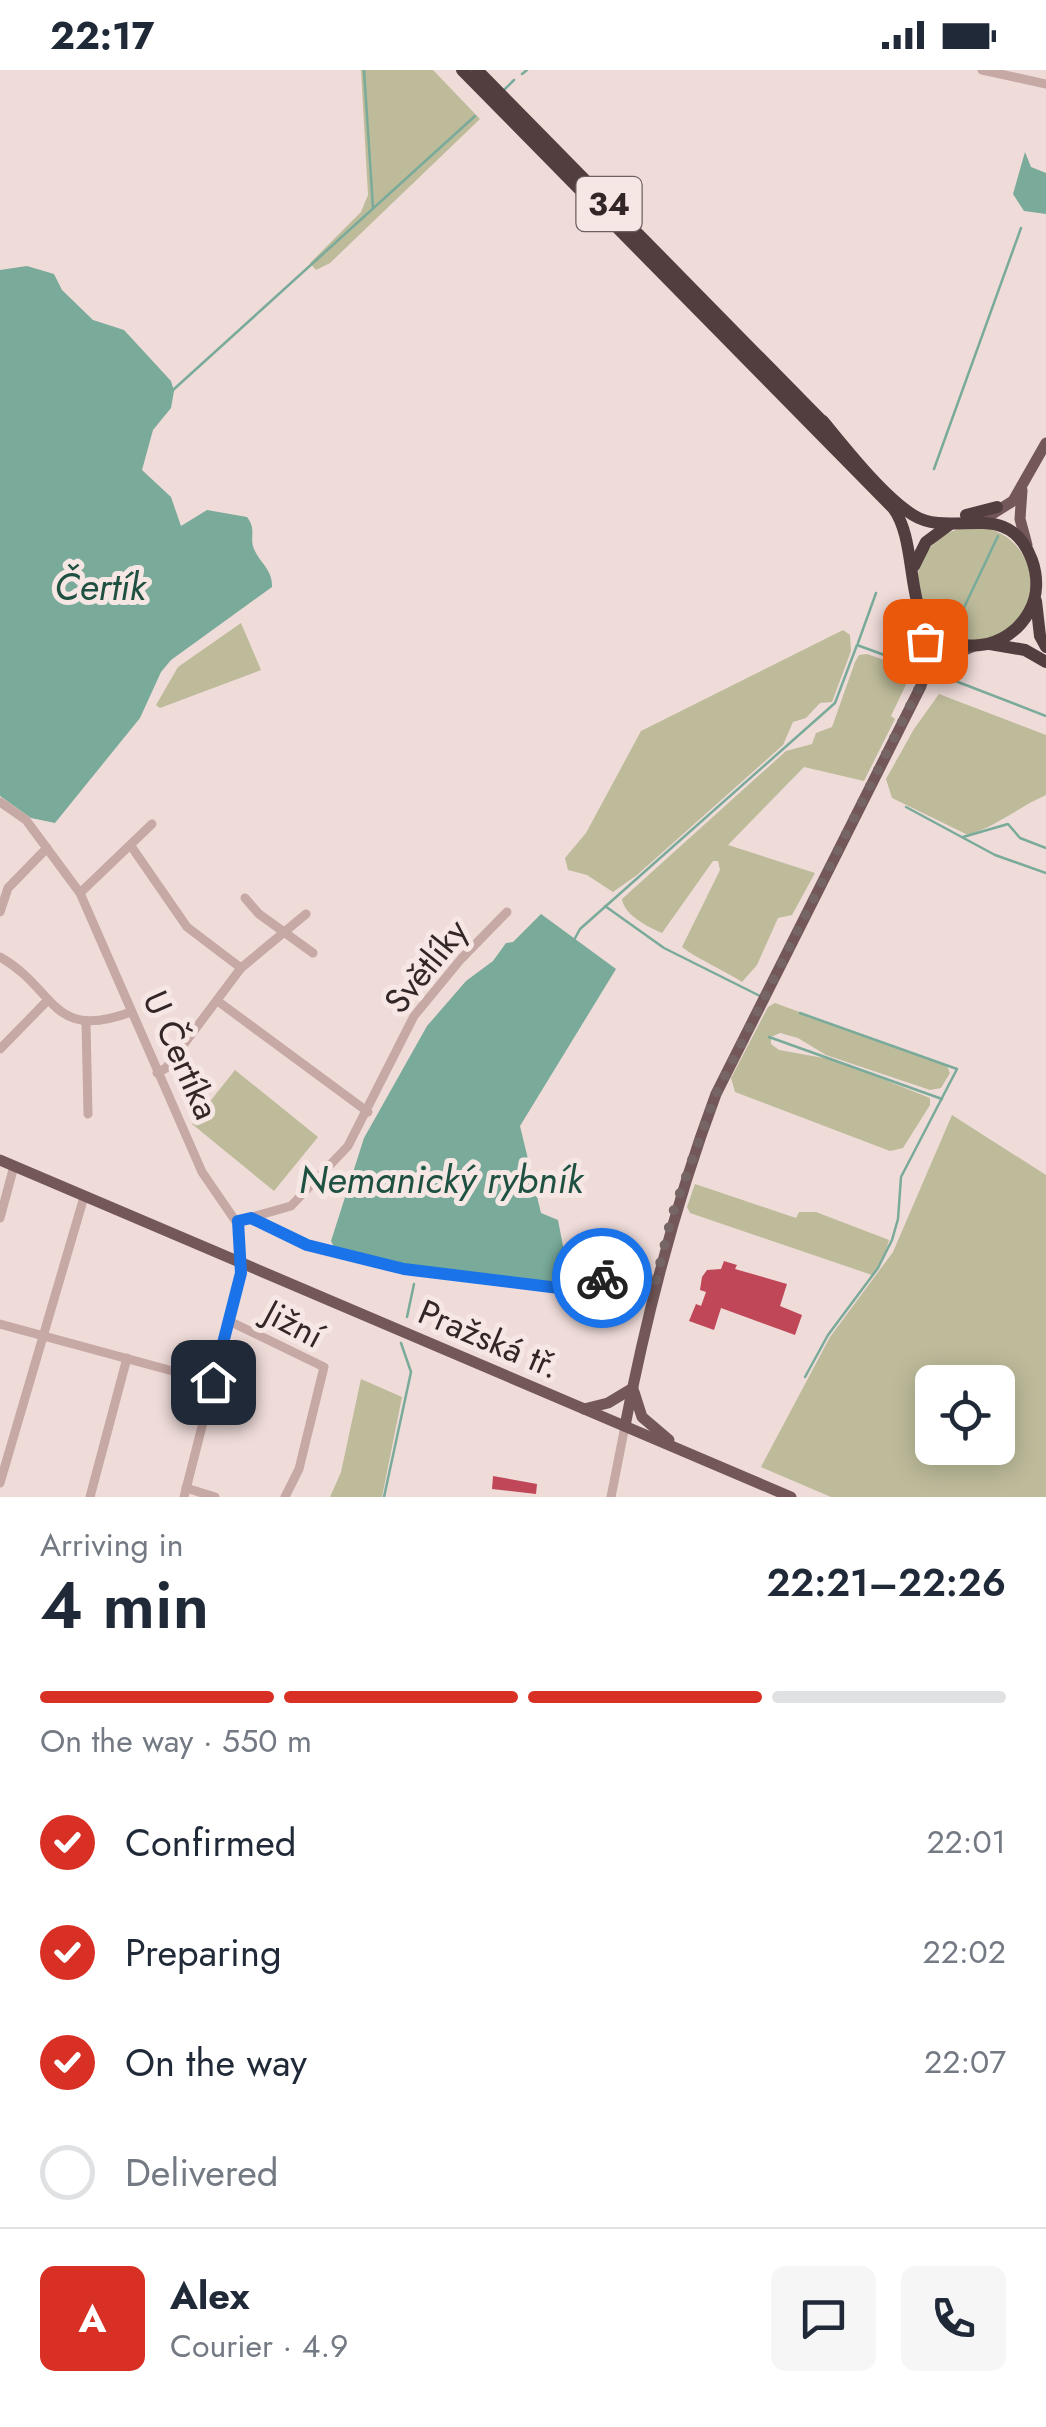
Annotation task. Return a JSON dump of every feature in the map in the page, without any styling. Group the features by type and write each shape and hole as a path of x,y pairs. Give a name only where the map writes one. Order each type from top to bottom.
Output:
{"highway":[{"name":"34","path":"462,70 486,87 823,421"},
{"name":"34","path":"478,70 486,87"},
{"name":"34","path":"513,114 893,508 908,534 912,594 919,613"},
{"path":"823,421 920,512 950,517 997,507"},
{"path":"823,421 909,512 932,522 981,521 1008,530 1030,554 1036,572 1037,623 1046,648"},
{"path":"912,573 926,542 955,523"},
{"path":"981,645 1002,639 1022,623 1036,593"},
{"path":"919,613 942,637 1025,650 1046,662"}],"main road":[{"path":"981,521 1006,508 1024,486 1046,443"},
{"path":"997,507 1010,497 1036,462"},
{"path":"1024,486 1020,519 1030,554"},
{"path":"625,1426 672,1215 716,1094 920,686 928,659 919,613"},
{"path":"920,686 940,661 981,645"},
{"name":"Pražská tř.","path":"0,1160 791,1497"},
{"path":"584,1409 608,1403 632,1388"},
{"path":"632,1388 642,1417 684,1451"}],"street":[{"path":"982,70 1046,84"},
{"name":"U Čertíka","path":"0,802 26,820 80,893 202,1172 238,1221"},
{"path":"80,893 152,824"},
{"path":"131,846 187,927 241,968"},
{"path":"0,912 8,888 46,848"},
{"path":"245,898 258,914 313,954"},
{"name":"Světlíky","path":"368,1112 414,1016 507,912"},
{"path":"157,1073 166,1068 219,1002 241,968 306,914"},
{"path":"0,957 16,966 68,1017 86,1023 105,1022 131,1012"},
{"path":"0,1049 48,1000"},
{"path":"214,1497 185,1493 229,1321 240,1264 238,1221 292,1206 348,1146 368,1112 219,1002"},
{"path":"86,1023 88,1114"},
{"path":"0,1218 14,1166"},
{"path":"0,1484 84,1197"},
{"path":"251,1218 307,1245 404,1269 567,1289 597,1278 656,1280"},
{"name":"Jižní","path":"229,1321 324,1366 299,1469 286,1497"},
{"path":"0,1324 213,1382"},
{"path":"90,1497 127,1358"},
{"path":"611,1497 625,1426"}],"shaded area":[{"path":"361,70 433,70 480,119 330,263 316,270 310,263 361,212 368,195"},
{"path":"974,527 996,531 1014,544 1027,562 1031,584 1027,606 1014,624 996,637 974,641 952,637 934,624 921,606 917,584 921,562 934,544 952,531"},
{"path":"241,623 261,670 160,708 156,705 178,667"},
{"path":"843,630 850,635 851,651 832,702 820,703 806,718 793,722 783,745 637,875 613,892 587,875 568,870 565,858 586,833 641,731"},
{"path":"867,654 913,670 891,716 895,719 864,781 804,767 728,845 815,873 792,915 778,918 757,965 742,982 682,947 720,870 718,861 713,861 662,933 632,915 622,899 786,751 812,744 816,733 832,727 855,662 859,655"},
{"path":"939,694 1046,735 1046,795 968,835 892,798 886,779"},
{"path":"775,1003 947,1066 950,1073 941,1088 930,1090 826,1055 798,1038 780,1033 771,1037 771,1044 779,1050 835,1060 930,1098 930,1105 903,1148 890,1151 735,1092 731,1078 768,1007"},
{"path":"235,1070 318,1137 274,1191 192,1124"},
{"path":"952,1115 1046,1175 1046,1497 831,1497 761,1467 830,1337 893,1252"},
{"path":"695,1184 796,1218 799,1212 816,1212 889,1240 884,1258 872,1275 690,1213 687,1207"},
{"path":"361,1379 402,1397 382,1497 330,1497 341,1472"}],"water":[{"path":"1025,152 1031,167 1046,173 1046,214 1024,211 1013,194"},
{"name":"Čertík","path":"27,266 54,274 62,290 93,320 124,330 171,381 171,408 153,430 142,470 171,497 181,526 207,510 247,517 254,549 272,581 272,587 171,660 161,672 140,718 55,823 31,818 0,796 0,270"},
{"name":"Nemanický rybník","path":"541,914 616,969 520,1126 541,1213 558,1220 570,1282 414,1269 334,1247 331,1241 364,1138 427,1026 466,981 493,961 506,943 513,942"}],"building":[{"path":"724,1261 737,1265 735,1269 787,1284 780,1306 802,1315 795,1335 721,1308 714,1330 689,1321 706,1292 700,1290 702,1277 707,1270 721,1269"},
{"path":"493,1476 537,1484 536,1494 492,1489"}],"waterway":[{"path":"364,70 373,208"},
{"name":"Čertík","path":"522,74 527,70"},
{"name":"Čertík","path":"504,90 514,80"},
{"name":"Čertík","path":"173,390 475,116"},
{"path":"934,469 1021,228"},
{"path":"959,618 998,536"},
{"path":"858,643 876,593"},
{"path":"574,940 580,929 835,703 857,645 917,667"},
{"path":"945,677 1046,716"},
{"path":"906,807 995,855 1046,873"},
{"path":"963,837 1008,824 1020,838 1046,848"},
{"path":"605,906 664,948 762,997"},
{"path":"800,1013 957,1069 901,1177 892,1240 878,1268 828,1335 805,1377"},
{"path":"769,1037 942,1099"},
{"path":"407,1317 414,1284"},
{"path":"384,1497 411,1372 401,1343"}],"way so far":[{"path":"602,1278 656,1280 672,1215 716,1094 920,686 928,659 925,641"}],"route":[{"path":"213,1382 241,1273 238,1221 251,1218 307,1245 404,1269 567,1289 602,1278"}]}
